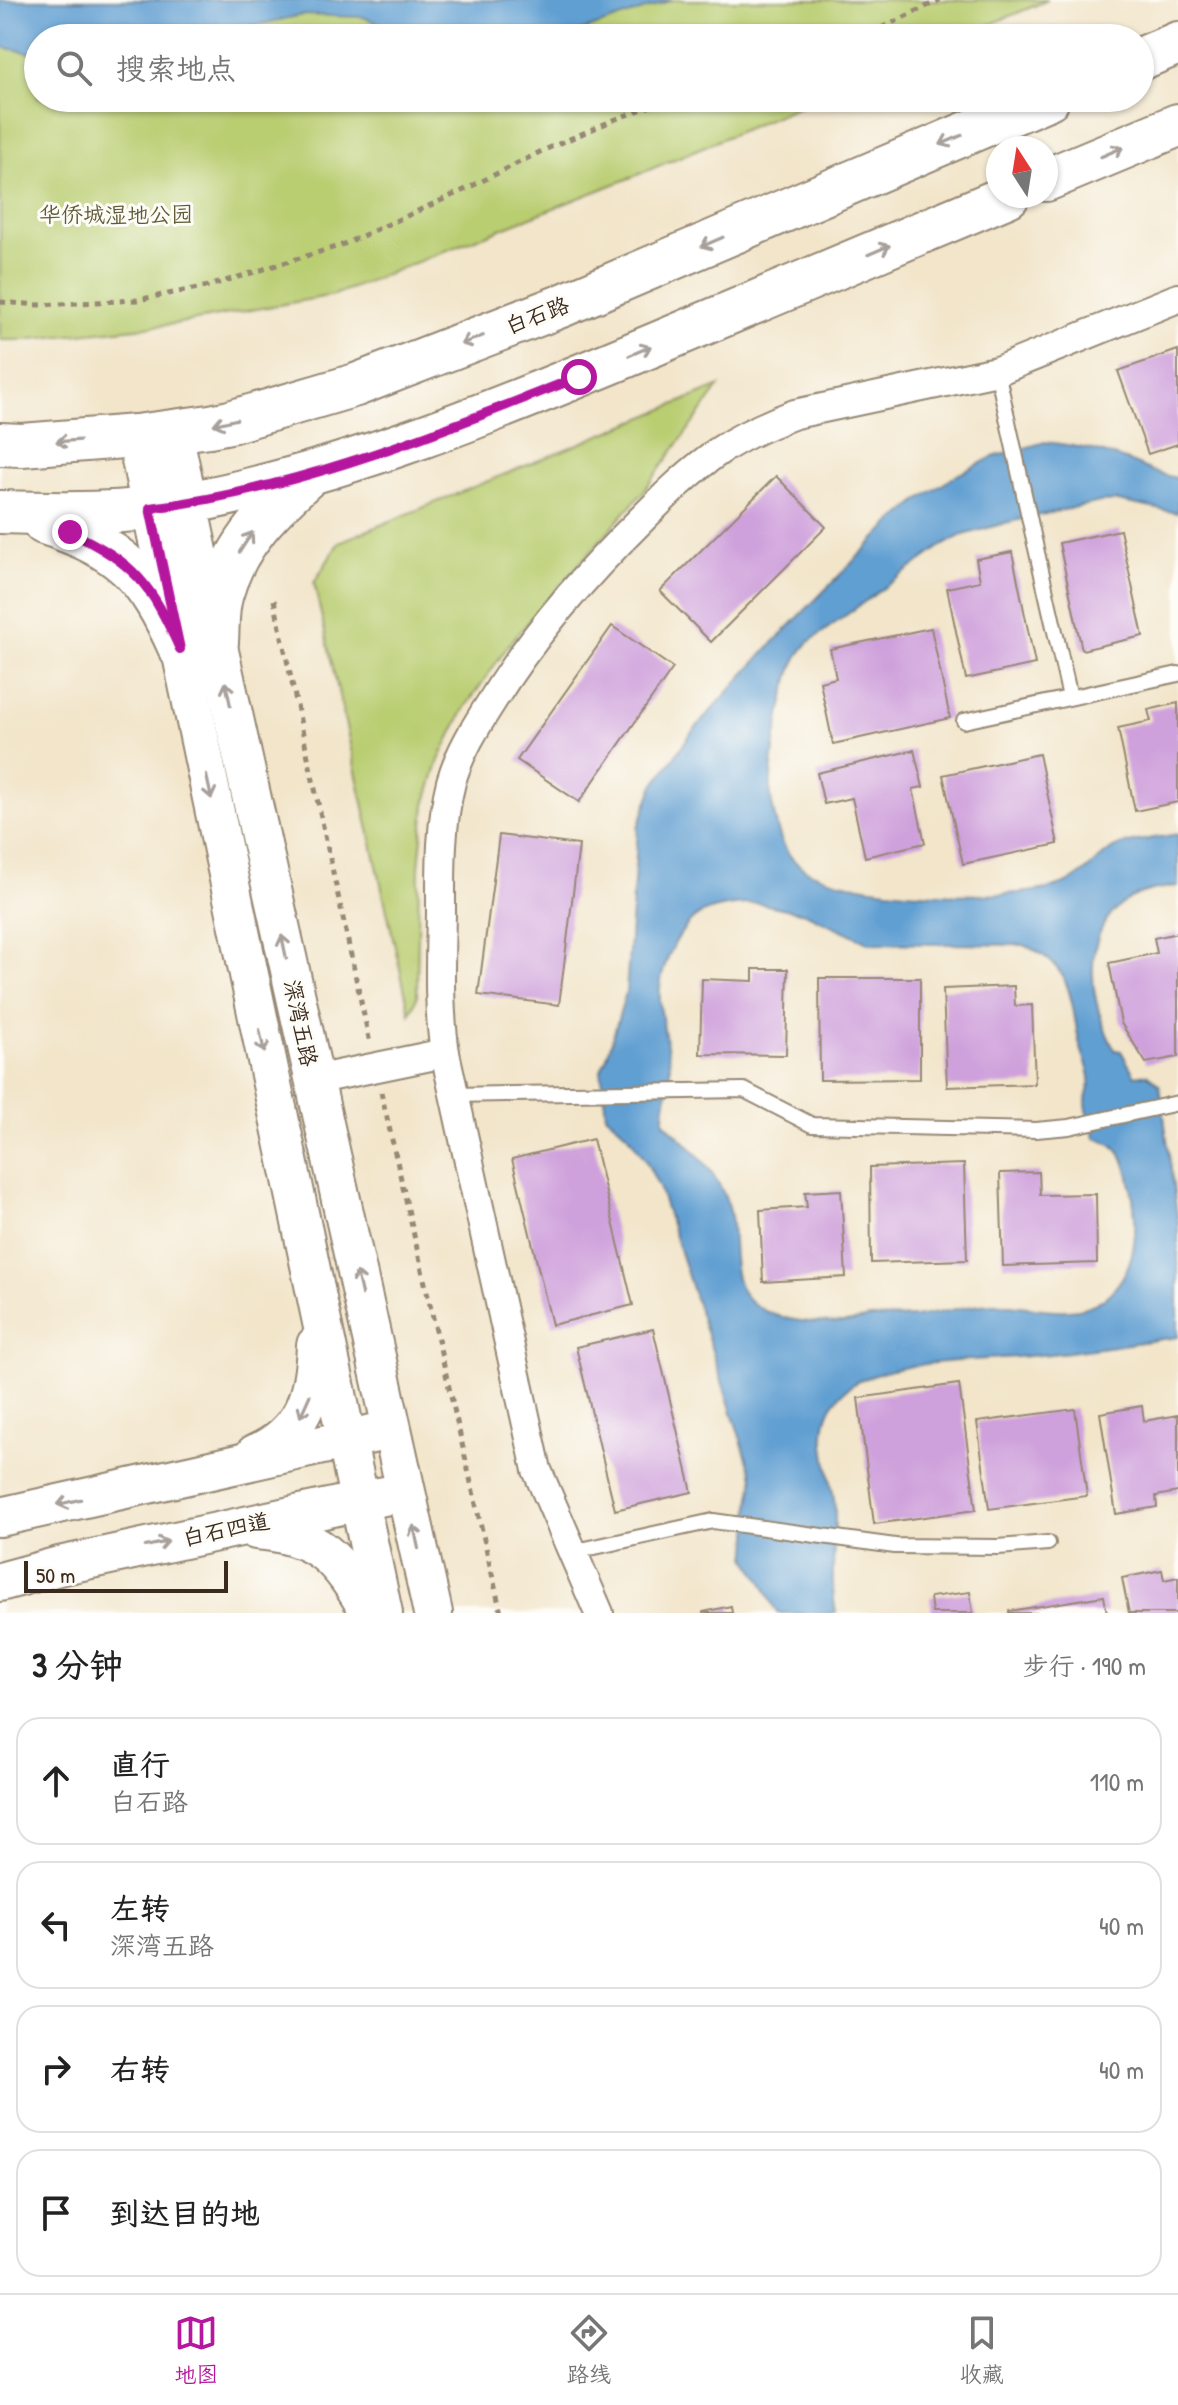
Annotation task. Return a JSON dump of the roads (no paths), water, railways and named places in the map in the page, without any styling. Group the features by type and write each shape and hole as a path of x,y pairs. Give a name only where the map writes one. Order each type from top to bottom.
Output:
{"main road":[{"path":"1154,53 1178,43"},
{"name":"白石路","path":"0,444 155,434 230,422 356,385 561,306 1016,112"},
{"path":"1058,175 1178,125"},
{"path":"6,512 95,514 168,506 311,473 443,430 579,377 986,205"},
{"path":"6,512 70,532 101,546 125,563 148,588 164,615 198,646 233,562 249,535 272,508 311,473"}],"street":[{"path":"599,1613 543,1488 532,1454 445,1053 440,1007 442,844 451,781 461,755 478,722 532,642 602,559 696,469 741,437 766,424 811,410 997,371 1178,298"},
{"name":"深湾五路","path":"155,434 198,646 317,1302 383,1613"},
{"name":"深湾五路","path":"198,646 314,1080 433,1613"},
{"path":"314,1080 445,1053"},
{"path":"227,1466 268,1449 297,1423 310,1397 315,1369 317,1302"},
{"path":"0,1517 393,1430"},
{"name":"白石四道","path":"0,1582 233,1527 406,1491"},
{"path":"233,1527 280,1532 303,1538 319,1547 348,1579 370,1613"}],"lane":[{"path":"997,371 1070,697"},
{"path":"964,721 1178,674"},
{"path":"453,1095 744,1090 812,1125 1036,1130 1069,1127 1178,1103"},
{"path":"572,1552 713,1521 895,1546 998,1547 1048,1543"}],"water":[{"path":"0,0 672,0 602,24 380,24 363,17 302,15 261,24 24,24 24,51 0,47"},
{"path":"1045,442 1105,453 1178,478 1178,513 1117,501 1100,502 1009,522 960,536 940,547 809,642 799,654 787,685 778,729 772,773 772,804 785,848 803,868 855,885 929,894 1004,894 1059,886 1074,879 1113,848 1178,834 1178,886 1141,893 1113,912 1095,948 1093,969 1099,1012 1115,1050 1121,1051 1135,1076 1147,1074 1160,1085 1178,1223 1178,1337 1057,1353 929,1364 860,1380 841,1395 830,1409 824,1434 835,1510 833,1574 836,1613 777,1613 747,1558 753,1477 659,1187 628,1135 606,1115 601,1070 626,992 638,827 653,787 692,732 768,648 889,525 920,499 993,457","holes":["757,903 805,913 870,943 1024,945 1040,953 1060,972 1070,996 1089,1073 1086,1106 1095,1138 1111,1144 1122,1155 1134,1202 1135,1233 1130,1262 1116,1287 1104,1298 1078,1309 1050,1310 992,1304 914,1317 831,1323 773,1315 744,1294 735,1270 731,1214 721,1189 700,1158 664,1122 670,1067 660,1007 660,987 664,967 674,945 687,926 702,913"]}],"park label":[{"name":"华侨城湿地公园","path":"116,214"}]}
